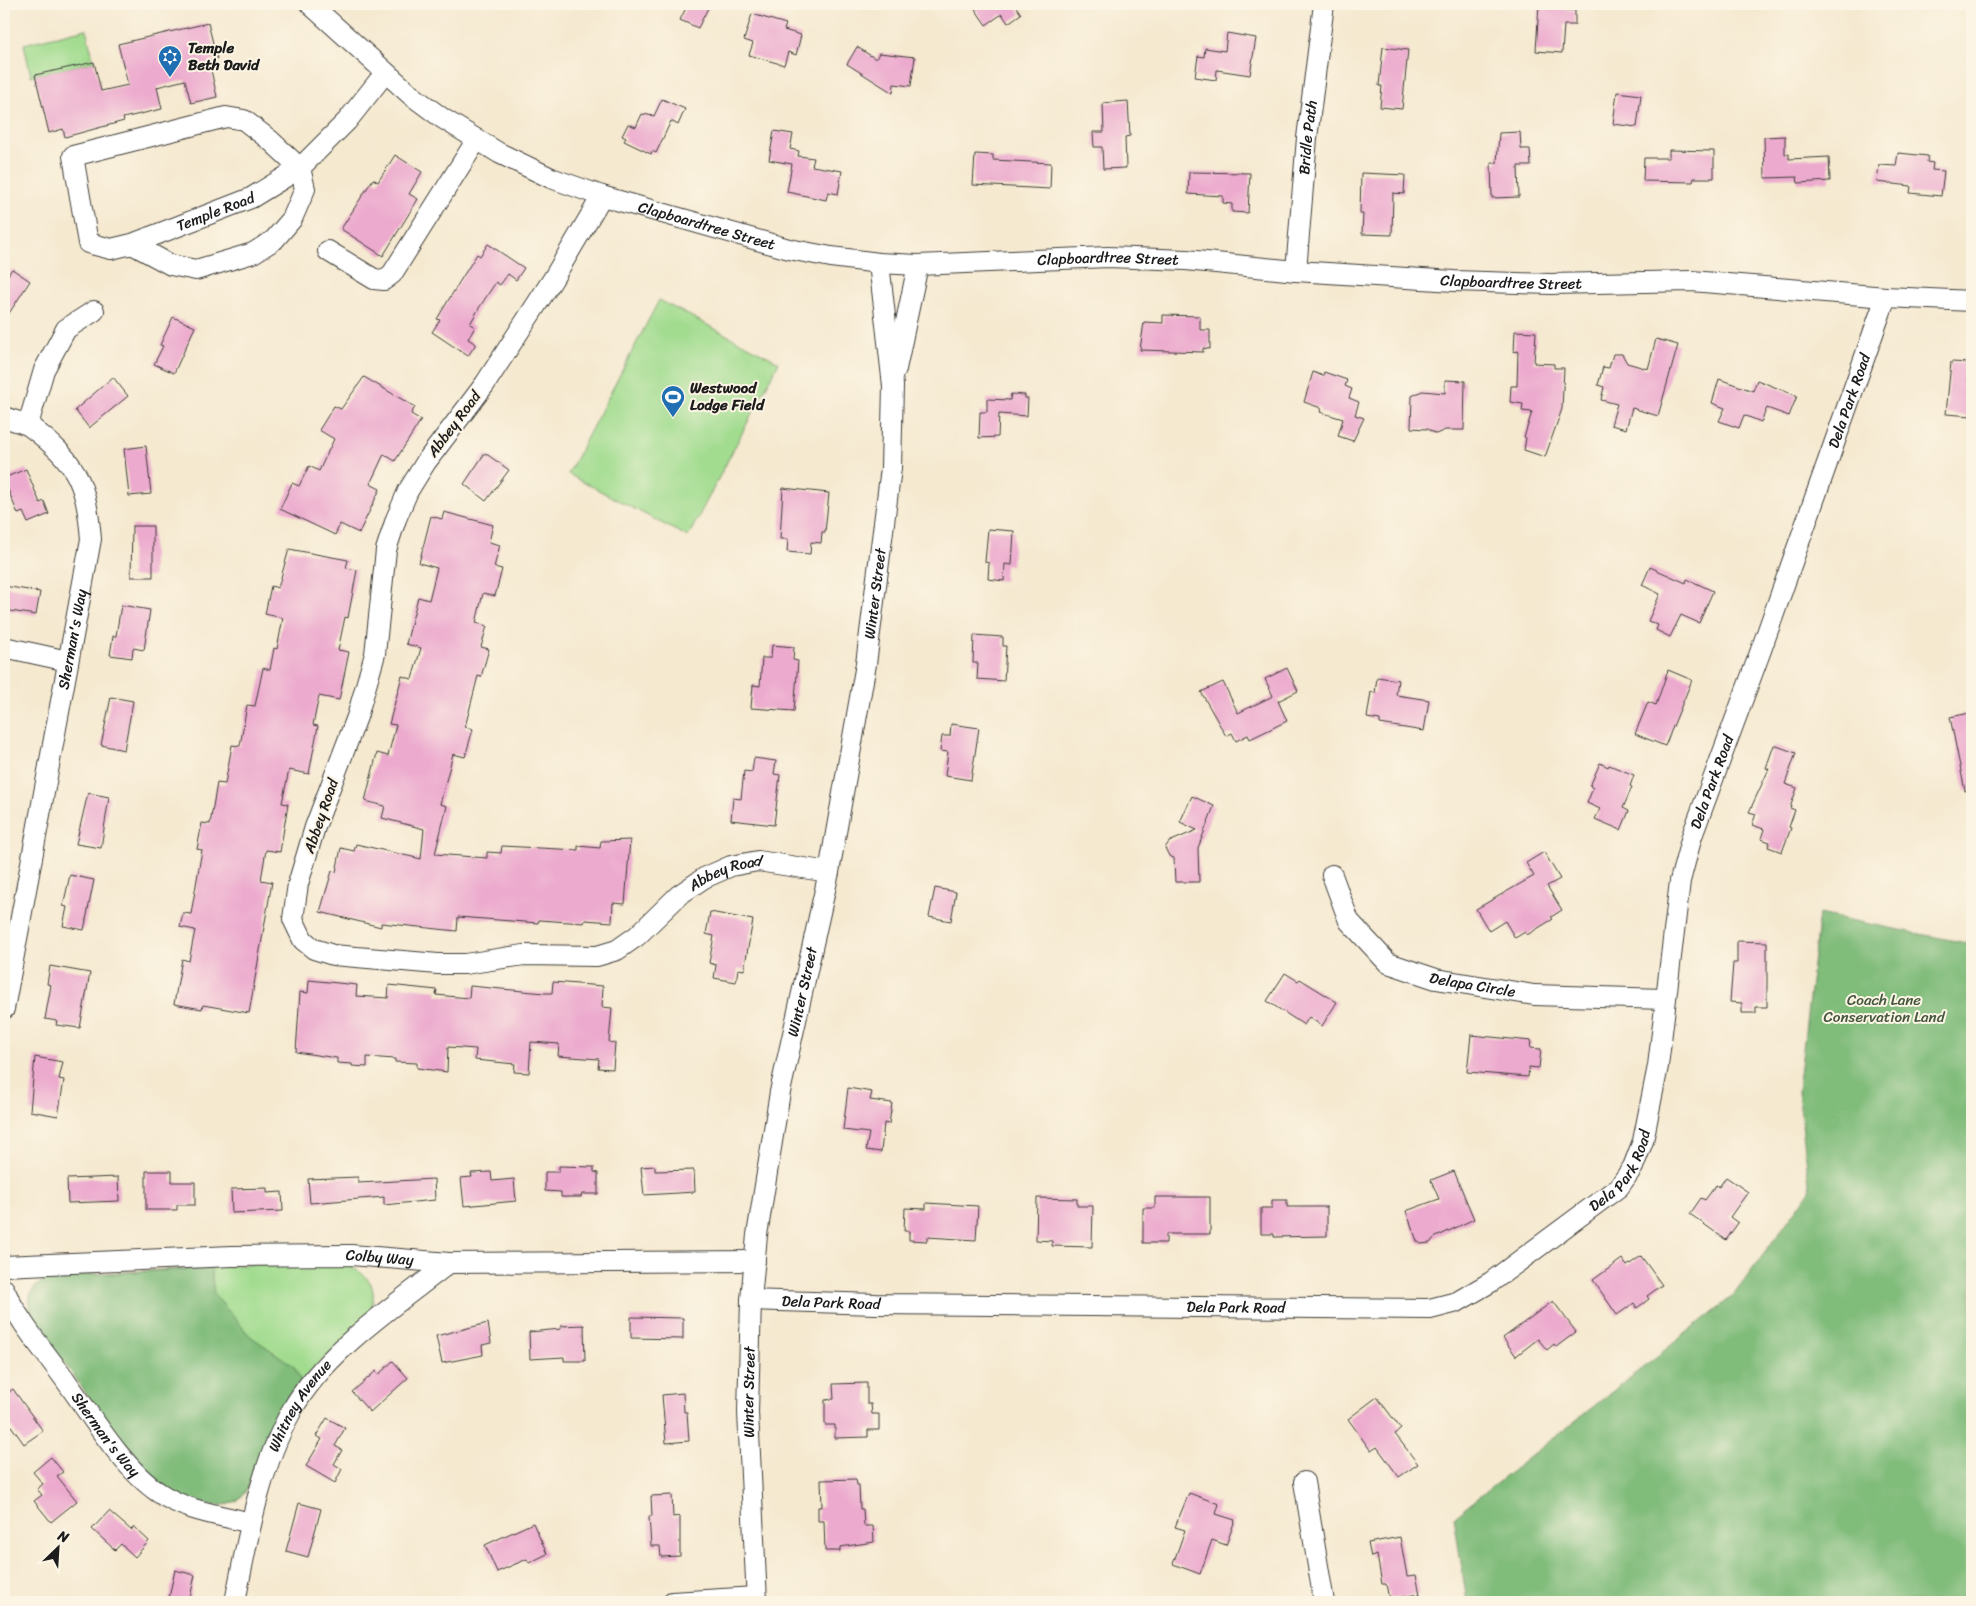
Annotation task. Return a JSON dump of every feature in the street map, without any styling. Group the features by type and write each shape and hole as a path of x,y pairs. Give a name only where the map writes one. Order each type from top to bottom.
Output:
{"street":[{"name":"Clapboardtree Street","path":"311,4 385,73 442,118 476,141 551,178 602,196 789,249 879,263 918,265 1108,257 1186,260 1296,271 1454,281 1551,284 1691,281 1972,302"},
{"name":"Bridle Path","path":"1296,271 1307,138 1324,4"},
{"name":"Temple Road","path":"300,168 271,141 244,120 226,117 73,156 88,243 112,249 132,244 251,198 300,168 347,121 385,73"},
{"path":"328,251 374,279 384,280 392,274 476,141"},
{"path":"132,244 171,265 196,270 253,253 274,240 292,219 305,189 300,168"},
{"name":"Abbey Road","path":"602,196 553,279 485,384 426,462 408,491 396,519 386,550 375,654 357,717 315,827 298,884 293,919 303,940 314,950 333,954 447,964 465,964 524,955 597,956 617,950 637,936 679,895 704,878 731,866 758,861 829,872"},
{"name":"Winter Street","path":"757,1600 748,1412 751,1300 757,1235 780,1092 829,872 866,664 891,468 892,386 879,263"},
{"name":"Winter Street","path":"892,386 918,265"},
{"name":"Dela Park Road","path":"751,1300 876,1304 1420,1309 1457,1302 1491,1282 1619,1187 1633,1167 1643,1141 1658,1066 1664,999 1680,881 1692,836 1762,650 1886,297"},
{"path":"28,425 44,370 66,330 94,311"},
{"name":"Sherman's Way","path":"4,417 28,425 54,444 80,476 89,510 91,539 4,1009"},
{"path":"4,647 68,661"},
{"name":"Delapa Circle","path":"1332,875 1349,921 1388,963 1436,979 1534,995 1664,999"},
{"name":"Colby Way","path":"4,1266 232,1256 351,1255 449,1263 755,1261"},
{"name":"Whitney Avenue","path":"235,1602 251,1523 268,1462 292,1409 322,1370 358,1336 449,1263"},
{"name":"Sherman's Way","path":"4,1289 21,1318 121,1455 157,1492 190,1508 251,1523"},
{"path":"1304,1482 1324,1602"},
{"path":"672,1602 757,1600"}],"green space":[{"path":"86,29 94,62 31,76 24,44"},
{"name":"Westwood Lodge Field","path":"659,300 779,362 688,537 568,474"},
{"name":"Coach Lane Conservation Land","path":"1819,914 1966,943 1972,941 1972,1602 1467,1602 1454,1517 1733,1296 1810,1191 1798,1091"},
{"path":"259,1264 348,1266 364,1275 369,1281 372,1287 373,1302 366,1319 301,1381 282,1406 264,1441 246,1491 238,1500 227,1505 31,1315 30,1299 34,1288 44,1281 58,1276"},
{"path":"211,1268 214,1294 250,1336 294,1366 301,1381 269,1431 245,1492 240,1498 230,1503 219,1505 193,1501 181,1496 158,1484 145,1474 31,1315 30,1306 31,1293 34,1288 44,1281 58,1276"}],"building":[{"path":"688,4 710,4 698,28 680,20"},
{"path":"982,4 1017,4 1015,5 1021,14 1008,23 1002,14 986,25 975,9"},
{"path":"1539,4 1566,4 1565,10 1575,10 1575,25 1564,25 1562,53 1536,51"},
{"path":"752,14 786,24 784,30 801,35 796,55 788,52 784,65 749,55 753,43 744,40"},
{"name":"Temple Beth David","path":"208,23 217,59 209,61 217,97 191,103 185,80 157,87 162,109 123,118 124,121 65,137 63,129 49,133 35,75 94,62 101,91 128,85 118,44"},
{"path":"1227,33 1256,38 1250,75 1217,70 1216,80 1195,77 1198,56 1204,57 1205,48 1225,51"},
{"path":"857,47 876,59 879,53 915,57 911,86 894,84 893,93 847,64"},
{"path":"1383,47 1408,50 1402,109 1380,107 1382,86 1379,86"},
{"path":"1617,92 1641,95 1637,127 1613,124"},
{"path":"662,99 685,109 678,125 671,121 656,153 652,151 651,154 624,141 626,138 622,136 628,124 636,127 642,114 654,116"},
{"path":"1128,101 1130,136 1125,137 1126,168 1103,169 1102,147 1094,147 1093,132 1104,132 1103,103"},
{"path":"774,131 793,134 790,149 799,151 798,156 814,158 812,166 842,171 838,194 828,192 826,200 787,192 792,164 769,160"},
{"path":"1520,132 1521,149 1530,149 1531,166 1518,166 1519,197 1492,198 1491,163 1497,163 1499,133"},
{"path":"1785,136 1785,154 1789,154 1789,159 1829,157 1830,181 1798,183 1797,177 1765,178 1764,137"},
{"path":"1669,150 1714,151 1714,178 1694,178 1693,182 1643,181 1644,158 1669,158"},
{"path":"1898,153 1928,156 1927,162 1933,163 1932,170 1944,171 1941,196 1910,193 1911,186 1877,182 1879,165 1896,166"},
{"path":"975,154 993,155 993,160 1051,163 1050,189 973,185"},
{"path":"395,155 422,172 409,194 418,199 383,256 341,229 373,179 378,182"},
{"path":"1189,172 1250,173 1248,213 1232,212 1232,204 1223,203 1223,196 1188,194"},
{"path":"1361,173 1405,175 1404,194 1393,193 1392,235 1362,234 1363,214 1360,214"},
{"path":"488,244 524,268 516,280 508,274 500,285 496,282 479,308 470,324 475,327 468,339 476,344 468,356 432,332 440,320 437,319 477,254 480,256"},
{"path":"12,269 30,281 4,321 4,281"},
{"path":"1163,315 1200,316 1200,330 1210,330 1210,349 1203,348 1203,352 1140,350 1144,322 1163,323"},
{"path":"173,317 195,327 174,373 154,364 163,346 160,345"},
{"path":"1515,331 1536,332 1534,363 1554,364 1554,368 1564,368 1562,409 1545,457 1524,450 1526,438 1524,437 1532,412 1522,411 1523,404 1510,402 1511,386 1517,386 1518,351 1514,352"},
{"path":"1656,339 1678,345 1658,416 1632,408 1626,429 1611,425 1617,404 1601,400 1604,387 1598,385 1603,367 1609,368 1613,354 1622,354 1627,363 1648,369"},
{"path":"1951,362 1970,363 1968,382 1972,383 1972,416 1946,414"},
{"path":"1313,372 1323,376 1324,372 1347,380 1345,386 1352,389 1349,398 1359,402 1355,415 1364,418 1353,441 1338,436 1343,419 1320,412 1321,408 1304,402"},
{"path":"113,377 128,396 89,428 75,410"},
{"path":"364,377 415,407 411,414 421,420 395,461 384,454 370,484 380,489 359,533 340,524 335,535 280,509 292,483 299,486 309,466 319,471 334,439 319,430 334,406 341,409"},
{"path":"1719,379 1753,391 1757,380 1797,396 1789,416 1767,408 1761,422 1744,415 1739,428 1719,421 1725,408 1712,403"},
{"path":"1445,380 1465,381 1464,430 1445,430 1436,434 1427,429 1411,428 1412,396 1422,391 1445,393"},
{"path":"1011,394 1025,395 1025,398 1028,398 1027,416 999,414 998,437 979,438 980,412 987,412 987,399 1010,400"},
{"path":"146,446 151,494 129,496 124,449"},
{"path":"485,453 509,470 486,501 464,484"},
{"path":"26,469 40,503 44,501 49,514 28,523 23,512 18,514 4,480 4,478"},
{"path":"783,488 829,493 825,532 822,532 821,543 811,542 810,554 787,552 788,539 780,539"},
{"path":"444,512 493,525 489,542 500,545 494,567 502,569 495,596 483,593 476,623 487,626 481,647 489,649 481,677 478,676 465,727 473,729 465,757 453,754 440,804 447,806 435,854 487,858 487,852 501,853 502,846 578,850 578,846 600,848 601,841 630,840 625,904 613,903 612,922 585,920 584,923 539,920 538,923 458,917 457,931 381,923 381,927 320,912 332,871 336,872 341,848 354,851 356,844 421,859 424,829 382,818 385,806 365,801 377,753 388,756 396,725 389,724 402,676 412,679 421,648 406,644 418,597 429,600 437,568 419,563 431,516 442,519"},
{"path":"132,526 153,526 153,577 131,577"},
{"path":"988,529 1014,531 1012,565 1005,564 1004,581 988,579 989,563 985,562"},
{"path":"289,549 348,560 346,568 357,570 348,618 345,617 338,650 349,652 339,700 319,696 313,725 318,726 309,774 289,770 282,803 288,804 280,852 266,850 261,880 272,882 249,1013 203,1005 202,1009 174,1004 182,959 189,961 195,930 180,927 183,913 191,914 202,850 197,849 202,823 210,824 217,783 225,784 232,745 240,746 247,705 255,706 263,668 270,670 274,648 277,649 283,618 265,614 271,586 278,588"},
{"path":"1650,567 1686,583 1687,579 1713,591 1699,623 1681,615 1670,637 1656,630 1658,625 1648,621 1660,594 1642,585"},
{"path":"4,586 40,592 36,615 4,610"},
{"path":"121,605 150,610 144,650 133,648 132,658 110,655 113,636 116,636"},
{"path":"974,635 1003,637 1003,646 1006,646 1004,681 977,679 978,663 973,663"},
{"path":"772,645 794,647 793,660 798,661 794,711 751,708 753,685 760,686 762,658 771,658"},
{"path":"1287,668 1298,691 1278,701 1287,721 1250,739 1248,735 1236,741 1232,733 1226,736 1201,692 1223,682 1238,713 1273,696 1265,679"},
{"path":"1668,670 1692,680 1665,746 1635,734 1648,702 1656,705"},
{"path":"1377,677 1398,680 1396,695 1429,700 1424,731 1380,724 1380,720 1367,718 1371,692 1375,693"},
{"path":"111,697 133,701 124,750 101,745"},
{"path":"1970,713 1972,726 1972,790 1965,791 1950,717"},
{"path":"951,724 979,728 971,780 945,776 948,752 940,751 942,736 950,736"},
{"path":"1774,745 1796,753 1785,784 1797,788 1790,808 1795,810 1789,827 1791,828 1782,852 1768,847 1770,842 1761,839 1764,829 1752,825 1756,814 1749,812 1769,769 1766,768"},
{"path":"754,758 776,761 774,774 780,775 774,825 731,820 733,798 741,799 744,771 752,772"},
{"path":"1600,763 1634,775 1630,786 1632,787 1623,808 1629,811 1621,830 1595,819 1600,809 1587,803 1593,788 1590,786"},
{"path":"88,793 109,797 101,848 76,844"},
{"path":"1192,796 1214,806 1198,848 1199,882 1175,882 1174,858 1169,856 1165,848 1169,842 1197,830 1180,822"},
{"path":"1544,852 1560,879 1547,886 1562,910 1551,917 1553,919 1527,935 1525,932 1515,938 1505,921 1489,931 1476,909 1534,876 1526,863"},
{"path":"70,875 94,880 84,930 63,926 67,907 63,906"},
{"path":"935,888 956,892 951,921 929,917"},
{"path":"710,912 753,920 744,970 738,969 736,982 714,978 716,965 709,963 714,936 706,934"},
{"path":"1737,941 1767,942 1767,1007 1756,1007 1756,1013 1742,1013 1742,1003 1730,1002 1733,963 1737,963"},
{"path":"50,966 90,973 80,1028 56,1025 57,1021 45,1019 51,985 47,984"},
{"path":"1285,973 1298,981 1300,979 1337,1002 1322,1026 1309,1017 1304,1025 1267,1001"},
{"path":"309,980 357,985 356,996 388,998 389,985 437,990 436,995 469,998 470,986 552,993 553,982 603,986 602,1007 612,1008 609,1042 615,1043 613,1069 598,1068 599,1059 558,1056 559,1044 531,1042 529,1073 514,1072 515,1064 475,1060 476,1049 448,1047 447,1072 417,1068 417,1063 395,1062 395,1059 367,1057 367,1067 352,1066 352,1064 337,1063 337,1058 296,1052 300,992 308,993"},
{"path":"1471,1035 1531,1041 1530,1048 1541,1049 1539,1068 1529,1067 1528,1077 1467,1072"},
{"path":"35,1057 63,1062 59,1079 64,1080 58,1116 30,1111"},
{"path":"848,1088 872,1092 870,1100 892,1103 889,1124 884,1123 881,1152 866,1150 869,1133 843,1130"},
{"path":"559,1166 594,1167 594,1172 598,1173 598,1194 582,1194 581,1197 561,1197 561,1192 545,1191 545,1172 559,1172"},
{"path":"655,1166 655,1171 694,1170 695,1192 644,1195 641,1167"},
{"path":"146,1171 172,1171 172,1182 195,1182 195,1205 177,1205 177,1210 146,1210"},
{"path":"1454,1171 1474,1219 1434,1238 1430,1243 1421,1244 1417,1241 1406,1211 1439,1199 1431,1180"},
{"path":"491,1172 492,1181 514,1179 516,1201 464,1206 461,1178 472,1177 471,1173"},
{"path":"118,1177 119,1201 68,1203 67,1179"},
{"path":"358,1177 358,1183 434,1179 435,1200 384,1205 384,1197 310,1203 308,1179"},
{"path":"1726,1177 1748,1192 1730,1217 1738,1223 1726,1240 1690,1214 1701,1198 1705,1200 1716,1185 1719,1187"},
{"path":"267,1188 267,1193 282,1192 283,1211 232,1213 231,1189"},
{"path":"1155,1197 1210,1197 1210,1234 1166,1234 1166,1243 1143,1243 1143,1208 1155,1208"},
{"path":"1037,1198 1077,1199 1077,1206 1093,1206 1092,1247 1052,1246 1052,1241 1036,1240"},
{"path":"1272,1200 1287,1200 1287,1207 1327,1207 1327,1236 1274,1237 1274,1234 1261,1234 1261,1208 1272,1208"},
{"path":"926,1203 978,1206 976,1240 927,1237 927,1241 909,1240 909,1231 904,1231 905,1208 926,1209"},
{"path":"1641,1256 1662,1285 1647,1296 1649,1299 1637,1308 1634,1303 1617,1315 1593,1280 1622,1259 1627,1266"},
{"path":"1553,1301 1576,1332 1556,1347 1554,1344 1547,1350 1538,1339 1516,1356 1503,1338"},
{"path":"631,1317 683,1318 683,1339 631,1338"},
{"path":"488,1323 491,1343 482,1345 483,1355 442,1363 436,1336"},
{"path":"584,1325 585,1361 564,1361 564,1357 530,1359 529,1332 561,1329 561,1326"},
{"path":"393,1361 408,1378 370,1412 352,1392 376,1371 378,1375"},
{"path":"867,1383 867,1404 871,1404 872,1414 879,1414 879,1430 868,1430 868,1437 835,1438 835,1425 825,1425 825,1400 834,1399 833,1384"},
{"path":"13,1389 43,1431 24,1444 4,1416 4,1396"},
{"path":"683,1393 684,1412 687,1412 689,1441 666,1443 662,1395"},
{"path":"1377,1397 1401,1429 1395,1434 1418,1464 1399,1477 1377,1447 1371,1451 1348,1419"},
{"path":"327,1418 345,1428 335,1446 342,1450 334,1464 342,1469 335,1483 306,1466 322,1439 316,1436"},
{"path":"51,1457 63,1472 57,1476 77,1501 51,1522 34,1501 42,1495 37,1489 43,1484 33,1472"},
{"path":"856,1479 857,1485 859,1485 860,1509 863,1509 864,1526 873,1526 874,1542 840,1547 840,1551 825,1551 824,1521 818,1521 818,1507 822,1507 821,1480"},
{"path":"1189,1493 1219,1504 1216,1514 1235,1520 1226,1545 1212,1540 1200,1574 1173,1564 1185,1530 1175,1527"},
{"path":"672,1495 673,1517 680,1516 680,1556 661,1557 660,1546 651,1546 649,1516 652,1516 651,1496"},
{"path":"299,1503 321,1509 308,1557 286,1551"},
{"path":"109,1511 131,1530 134,1527 149,1541 135,1557 121,1544 115,1550 92,1529"},
{"path":"533,1523 547,1554 529,1563 527,1559 497,1572 485,1545"},
{"path":"1400,1537 1407,1576 1416,1575 1420,1594 1389,1599 1386,1584 1382,1584 1377,1555 1371,1557 1368,1543"},
{"path":"175,1570 195,1575 189,1602 168,1602"}],"place":[{"name":"Temple Beth David","path":"170,78"},
{"name":"Westwood Lodge Field","path":"673,418"}]}
